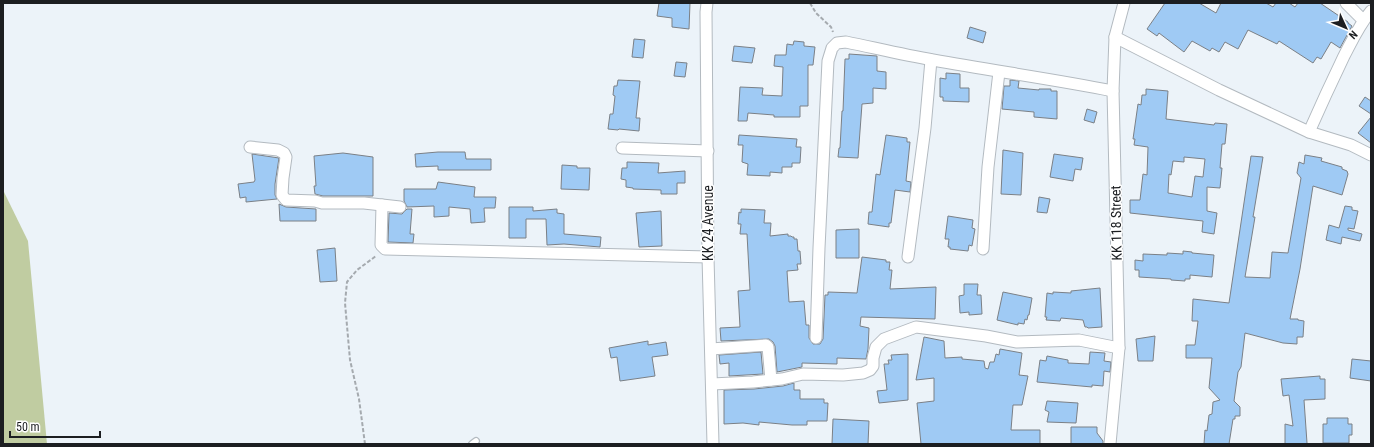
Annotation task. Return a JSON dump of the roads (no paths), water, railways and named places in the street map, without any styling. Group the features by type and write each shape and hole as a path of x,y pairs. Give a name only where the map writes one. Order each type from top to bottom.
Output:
{"street":[{"name":"KK 24 Avenue","path":"707,3 708,258 713,444"},
{"name":"KK 118 Street","path":"1110,444 1119,348 1113,91 1116,37 1124,3"},
{"path":"1346,3 1363,20"},
{"path":"1309,132 1363,20 1371,12"},
{"path":"1116,37 1219,90 1309,132 1351,145 1371,155"},
{"path":"816,338 828,61 832,48 837,43 846,42 931,60 999,72 1060,80 1113,91"},
{"path":"908,257 925,128 931,60"},
{"path":"983,249 988,167 999,72"},
{"path":"250,147 278,150 284,153 286,157 282,195 286,200 315,201 322,204 364,203 400,206"},
{"path":"622,148 708,151"},
{"path":"382,205 381,245 385,249 708,258"},
{"path":"712,384 753,382 803,374 843,375 863,373 870,370 873,366 873,358 876,347 884,339 916,327 986,336 1017,342 1079,340 1119,348"},
{"path":"711,349 766,345 768,347 771,380"}]}
